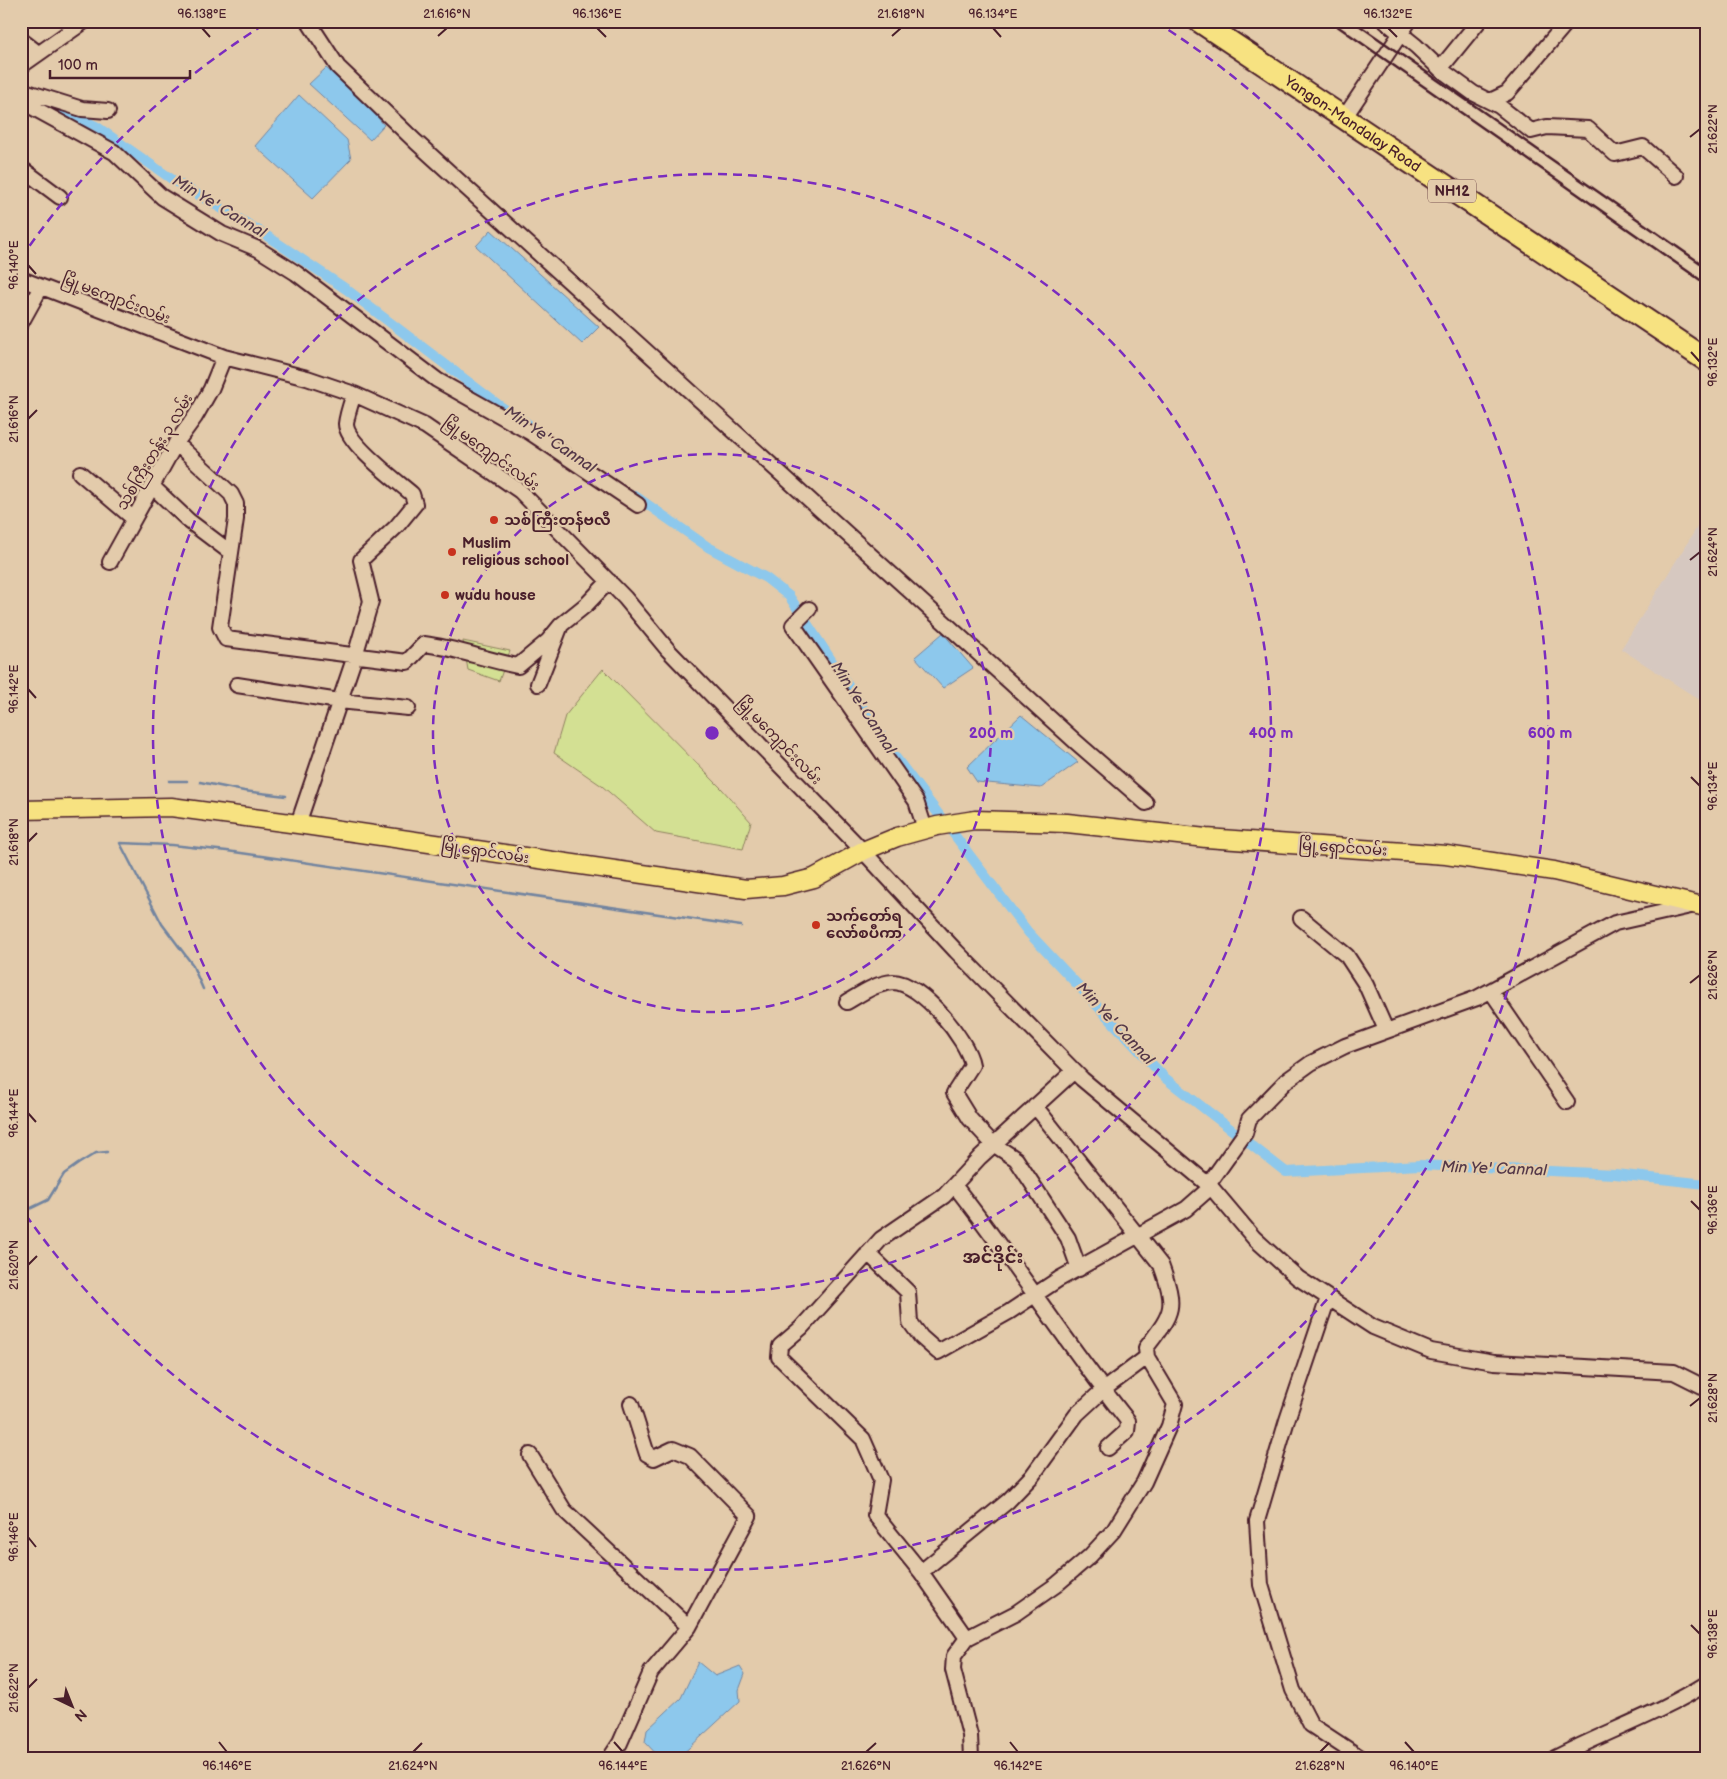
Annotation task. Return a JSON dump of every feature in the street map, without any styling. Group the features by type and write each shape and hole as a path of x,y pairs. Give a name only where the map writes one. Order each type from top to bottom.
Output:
{"highway":[{"name":"Yangon-Mandalay Road","path":"1199,21 1706,360"}],"main road":[{"name":"မြို့ရှောင်လမ်း","path":"21,810 171,807 746,890 783,886 814,878 863,851 896,837 931,827 975,820 1066,823 1206,838 1446,855 1554,871 1703,905"}],"street":[{"path":"21,66 85,21"},
{"path":"308,21 338,67 416,142 1076,742 1146,803"},
{"path":"1384,21 1440,69 1473,93 1499,106 1531,131 1547,127 1588,129 1615,154 1643,147 1676,176"},
{"path":"1344,118 1409,21"},
{"path":"1440,69 1479,21"},
{"path":"1490,101 1507,93 1568,21"},
{"path":"21,40 38,53"},
{"path":"21,90 82,109 108,111"},
{"path":"21,101 114,152 162,197 222,234 258,249 281,263 437,380 530,433 638,505"},
{"path":"21,168 60,197"},
{"name":"မြို့မကျောင်းလမ်း","path":"21,279 224,357 307,378 354,394 425,426 520,491 609,581 668,650 863,851 956,951 1074,1070 1210,1186 1254,1238 1298,1278 1328,1298 1373,1327 1431,1352 1494,1362 1674,1372 1706,1388"},
{"path":"21,323 42,288"},
{"name":"သစ်ကြီးတန်း ၃ လမ်း","path":"110,562 176,443 195,417 211,389 224,357"},
{"path":"298,824 355,656 371,601 361,560 397,526 415,504 412,494 356,444 348,433 346,424 354,394"},
{"path":"176,443 230,494 236,504 236,519 220,627 226,639 407,662 424,644 448,647 482,659 518,666 548,641 561,625 587,604 609,581"},
{"path":"80,473 134,519"},
{"path":"152,486 189,521 230,552"},
{"path":"809,610 793,625 916,801 931,827"},
{"path":"538,684 561,625"},
{"path":"237,685 340,701 408,708"},
{"path":"868,1253 908,1292 910,1322 921,1337 938,1352 1186,1209 1210,1186 1245,1133 1249,1119 1286,1081 1310,1063 1345,1046 1386,1030 1477,998 1616,923 1703,905"},
{"path":"1301,918 1347,956 1366,985 1386,1030"},
{"path":"847,1002 874,987 894,982 911,988 925,998 971,1055 972,1065 954,1093 970,1119 993,1144 1016,1159 1068,1238 1079,1269"},
{"path":"1491,991 1567,1102"},
{"path":"967,1638 921,1572 875,1515 881,1480 862,1439 779,1357 780,1346 801,1328 881,1239 944,1196 993,1144 1074,1070"},
{"path":"972,1758 970,1735 953,1670 954,1656 967,1638 1016,1613 1056,1585 1090,1556 1114,1530 1144,1482 1169,1426 1175,1404 1147,1357 1146,1348 1164,1325 1172,1309 1167,1282 1161,1265 1035,1106"},
{"path":"954,1184 993,1233 1103,1390 1128,1422 1127,1431 1108,1448"},
{"path":"1328,1298 1287,1420 1257,1521 1261,1585 1293,1690 1311,1725 1361,1758"},
{"path":"921,1572 1008,1501 1032,1476 1077,1414 1103,1390 1147,1357"},
{"path":"610,1758 620,1743 651,1672 689,1627 749,1516 690,1456 673,1449 654,1458 647,1454 631,1404"},
{"path":"530,1455 564,1510 689,1627"},
{"path":"1555,1758 1633,1720 1663,1709 1706,1684"}],"shaded area":[{"path":"1706,513 1706,704 1621,649"}],"green space":[{"path":"463,641 510,651 499,681 468,670"},
{"path":"603,669 722,789 751,822 743,849 656,833 602,786 554,753 565,716"}],"water":[{"path":"326,68 357,93 384,125 370,140 309,84"},
{"path":"299,95 347,140 351,159 313,198 255,146"},
{"path":"491,230 599,327 582,344 476,246"},
{"path":"943,633 973,668 943,688 915,657"},
{"path":"1021,715 1078,762 1041,788 977,782 967,767"},
{"path":"698,1662 715,1676 740,1666 745,1674 739,1690 740,1701 678,1758 660,1758 645,1742 647,1730 681,1698"}],"waterway":[{"name":"Min Ye' Cannal","path":"41,102 96,126 173,180 258,230 346,289 500,406 528,424"},
{"name":"Min Ye' Cannal","path":"634,495 708,547 766,578 789,596 893,754 1028,932 1165,1078 1286,1172 1420,1165 1615,1174 1706,1184"},
{"path":"169,781 187,781"},
{"path":"200,782 244,791 286,796"},
{"path":"203,989 192,964 162,924 120,843 172,845 227,851 741,926"},
{"path":"21,1213 48,1200 64,1174 78,1164 96,1153 107,1152"}],"railway":[{"path":"1330,21 1706,284"},
{"path":"1353,21 1706,267"}],"place":[{"name":"သစ်ကြီးတန်ဗလီ","path":"494,520"},
{"name":"Muslim religious school","path":"452,552"},
{"name":"wudu house","path":"445,595"},
{"name":"သက်တော်ရ လော်စပီကာ","path":"816,925"}],"district":[{"name":"အင်ဒိုင်း","path":"993,1257"}]}
